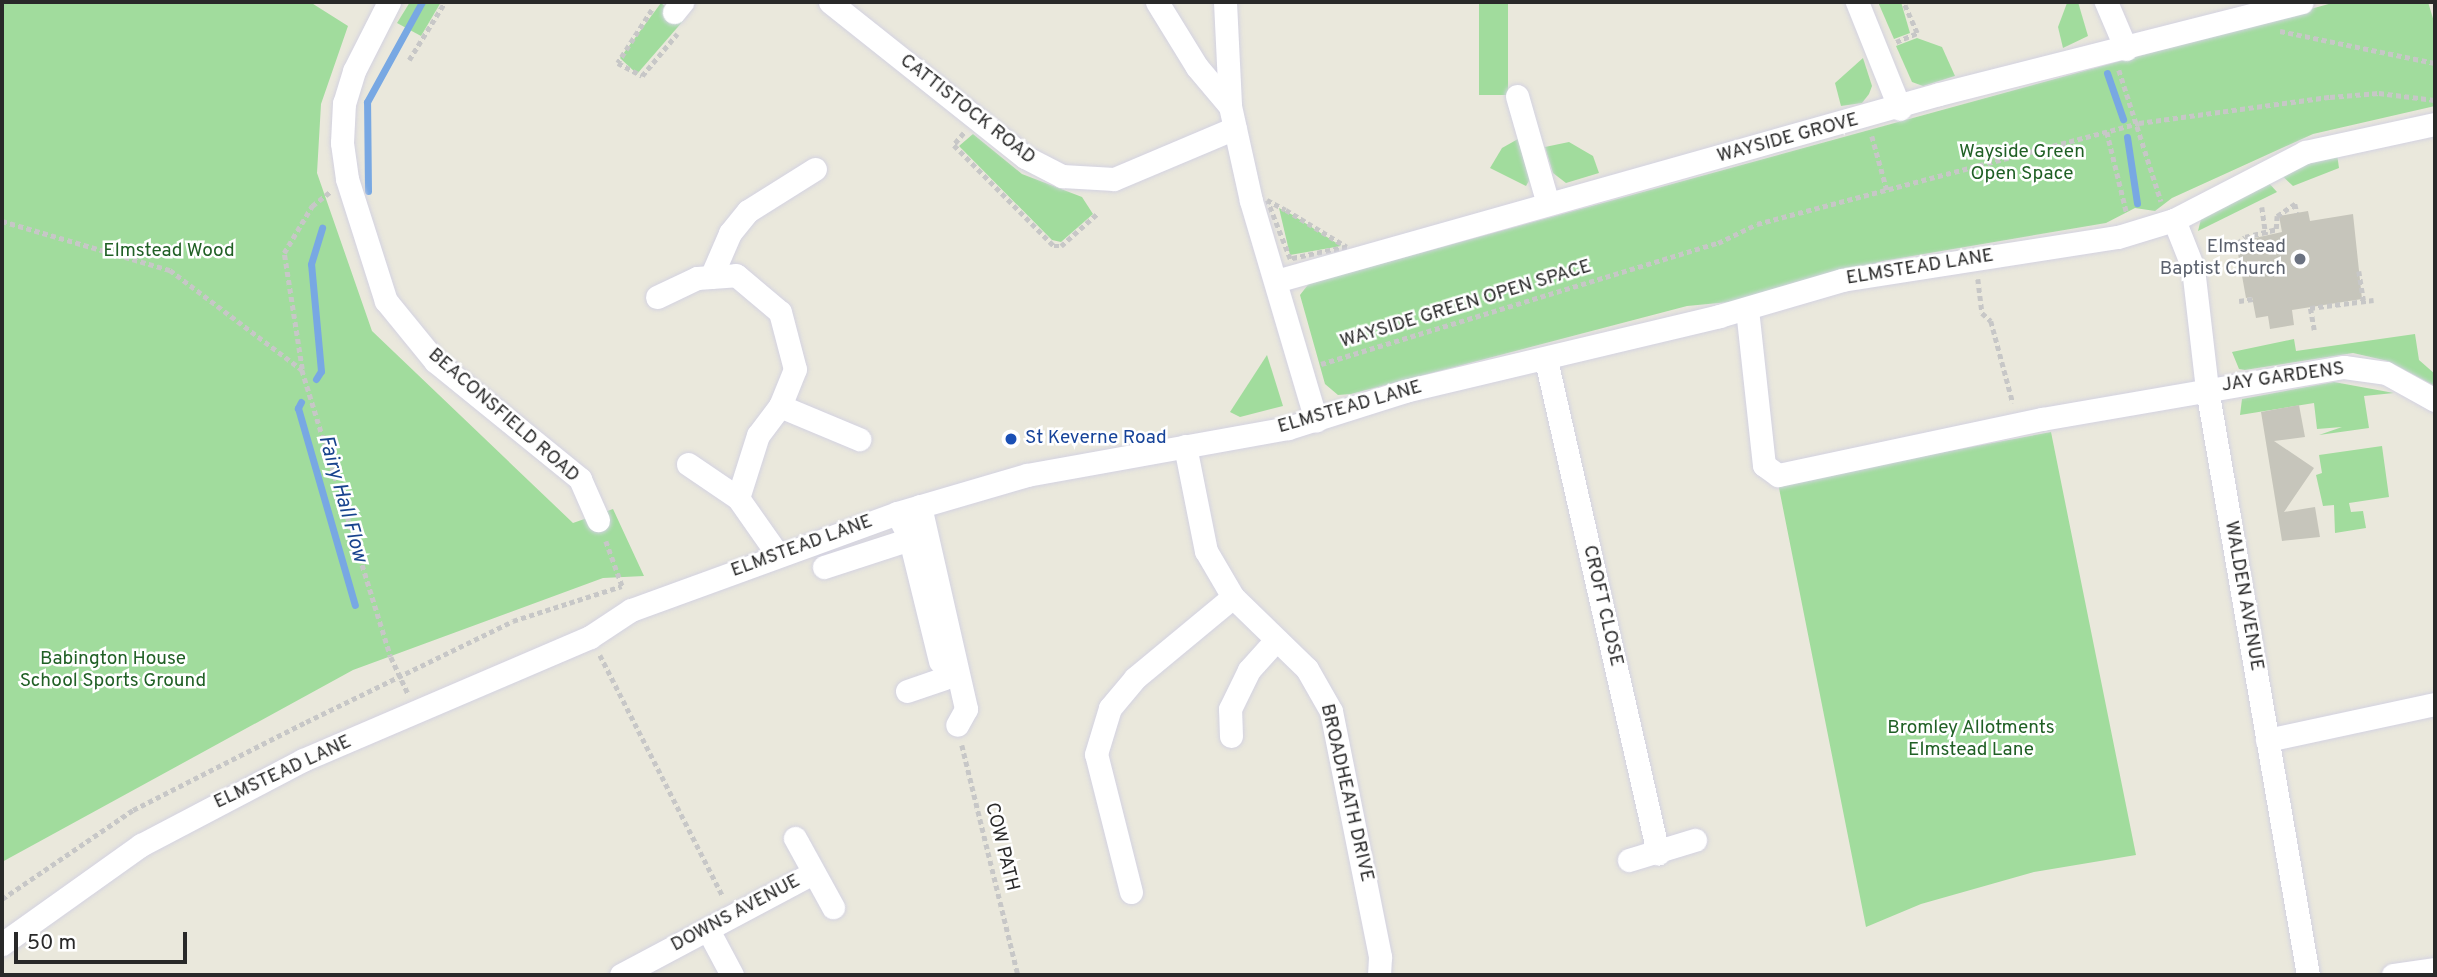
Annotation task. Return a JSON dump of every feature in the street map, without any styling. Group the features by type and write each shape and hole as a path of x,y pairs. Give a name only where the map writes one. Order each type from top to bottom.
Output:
{"street":[{"name":"BEACONSFIELD ROAD","path":"389,2 364,48 344,103 347,179 386,301 435,361 580,479 598,520"},
{"name":"CATTISTOCK ROAD","path":"830,2 1025,157 1062,176 1114,179 1232,117"},
{"path":"1157,2 1232,117"},
{"path":"1225,2 1232,117 1316,421"},
{"path":"1857,2 1900,109"},
{"path":"2106,2 2119,51"},
{"name":"WAYSIDE GROVE","path":"1276,281 1548,204 2302,2"},
{"path":"1517,96 1548,204"},
{"name":"ELMSTEAD LANE","path":"2,944 141,845 250,785 590,636 631,610 897,513 1027,475 1316,421 1405,391 1546,360 1747,309 1842,280 2132,232 2170,221 2291,157 2435,124"},
{"path":"712,277 730,233 748,211 815,169"},
{"name":"WALDEN AVENUE","path":"2170,221 2193,268 2207,389 2308,975"},
{"path":"657,298 712,277 736,275 780,312 795,369 780,406 758,435 737,498"},
{"name":"JAY GARDENS","path":"1747,309 1765,465 1778,475 2018,424 2207,389 2364,368 2435,400"},
{"name":"CROFT CLOSE","path":"1546,360 1658,853"},
{"path":"780,406 859,439"},
{"name":"BROADHEATH DRIVE","path":"1185,446 1206,551 1233,597 1307,670 1331,710 1380,957 1379,975"},
{"path":"688,464 737,498 778,555"},
{"path":"920,506 966,709 957,725"},
{"path":"897,513 910,539 957,725"},
{"path":"824,568 910,539"},
{"path":"1131,892 1096,754 1110,708 1135,678 1233,597"},
{"path":"1231,736 1230,709 1250,670 1276,640"},
{"path":"907,691 944,678"},
{"path":"2267,740 2435,704"},
{"path":"794,838 833,907"},
{"path":"1629,860 1695,840"},
{"name":"DOWNS AVENUE","path":"621,975 813,873"},
{"path":"708,930 732,975"},
{"path":"2393,975 2435,970"}],"path":[{"path":"409,60 445,2"},
{"path":"1896,42 1917,33 1903,2"},
{"path":"671,5 686,22 637,78 617,56 671,5"},
{"path":"2256,14 2286,35 2435,63"},
{"path":"2119,51 2170,221"},
{"name":"WAYSIDE GREEN OPEN SPACE","path":"1300,370 1718,243 1757,224 2139,123 2379,93 2435,100"},
{"path":"969,127 954,145 1054,246 1061,246 1098,213"},
{"path":"1870,128 1887,191"},
{"path":"2107,132 2132,232"},
{"path":"347,179 313,206 284,253 302,370 399,677"},
{"path":"1267,200 1286,210 1347,247 1290,259 1267,200"},
{"path":"2231,249 2245,237 2266,234 2276,229 2277,216 2295,204 2297,213"},
{"path":"2262,207 2266,234"},
{"path":"2,220 170,270 302,370"},
{"path":"1971,258 1982,313 1991,321 2018,424"},
{"path":"2359,271 2364,301"},
{"path":"2239,301 2253,299"},
{"path":"2310,308 2374,300"},
{"path":"2309,301 2314,330"},
{"path":"2,899 133,810 513,621 622,586 598,520"},
{"path":"590,636 733,916"},
{"name":"COW PATH","path":"957,725 1018,975"}],"green space":[{"name":"Elmstead Wood","path":"2,2 310,2 348,26 321,104 317,173 372,331 573,523 613,509 644,576 603,578 353,670 2,862"},
{"path":"410,2 441,2 421,36 397,23"},
{"path":"1479,2 1508,2 1508,95 1479,95"},
{"path":"1878,2 1901,2 1910,33 1894,39"},
{"path":"2078,2 2088,36 2063,48 2058,27 2067,3"},
{"name":"Wayside Green Open Space","path":"2336,2 2428,2 2435,25 2435,106 2313,134 2172,198 2155,211 2135,208 2106,223 1883,261 1740,301 1687,306 1351,394 1338,395 1325,384 1300,295 1314,277 1373,266"},
{"path":"661,3 683,21 637,74 620,58"},
{"path":"1917,38 1942,47 1955,76 1923,86 1912,82 1896,46"},
{"path":"1863,58 1872,86 1869,94 1862,103 1841,106 1835,83"},
{"path":"973,134 1022,174 1082,197 1093,214 1061,242 1052,240 959,146"},
{"path":"1518,139 1530,179 1526,186 1490,168 1502,148"},
{"path":"1569,142 1593,156 1599,173 1566,183 1553,173 1545,147"},
{"path":"2337,154 2339,168 2293,186 2279,173"},
{"path":"2266,180 2277,192 2198,231 2202,215"},
{"path":"1279,208 1291,214 1341,246 1290,255"},
{"path":"2415,334 2419,360 2435,374 2435,386 2388,361 2353,353 2245,370 2239,369 2232,352 2294,339 2296,351"},
{"path":"1267,355 1283,406 1240,417 1230,412"},
{"path":"2334,382 2394,393 2364,396 2369,428 2319,435 2342,427 2317,429 2314,403 2240,415 2242,399"},
{"name":"Bromley Allotments Elmstead Lane","path":"2051,432 2136,855 2034,872 1921,904 1866,927 1778,483"},
{"path":"2382,446 2389,497 2349,503 2351,512 2363,511 2366,528 2335,533 2334,505 2323,506 2316,475 2322,473 2319,455"}],"building":[{"name":"Elmstead Baptist Church","path":"2308,211 2310,221 2353,214 2362,299 2292,310 2294,325 2270,329 2268,316 2256,318 2252,297 2246,298 2237,248 2247,247 2246,240 2282,232 2279,216"},
{"path":"2299,405 2305,437 2274,441 2314,468 2284,512 2315,507 2320,537 2282,541 2261,412"}],"waterway":[{"name":"Fairy Hall Flow","path":"368,191 367,102 422,2"},
{"path":"2107,73 2123,119"},
{"path":"2127,137 2137,203"},
{"name":"Fairy Hall Flow","path":"316,379 321,371 311,264 322,228"},
{"name":"Fairy Hall Flow","path":"301,402 298,408 355,605"}],"place":[{"name":"Elmstead Baptist Church","path":"2300,259"},
{"name":"St Keverne Road","path":"1011,439"}],"park label":[{"name":"Babington House School Sports Ground","path":"113,671"}]}
